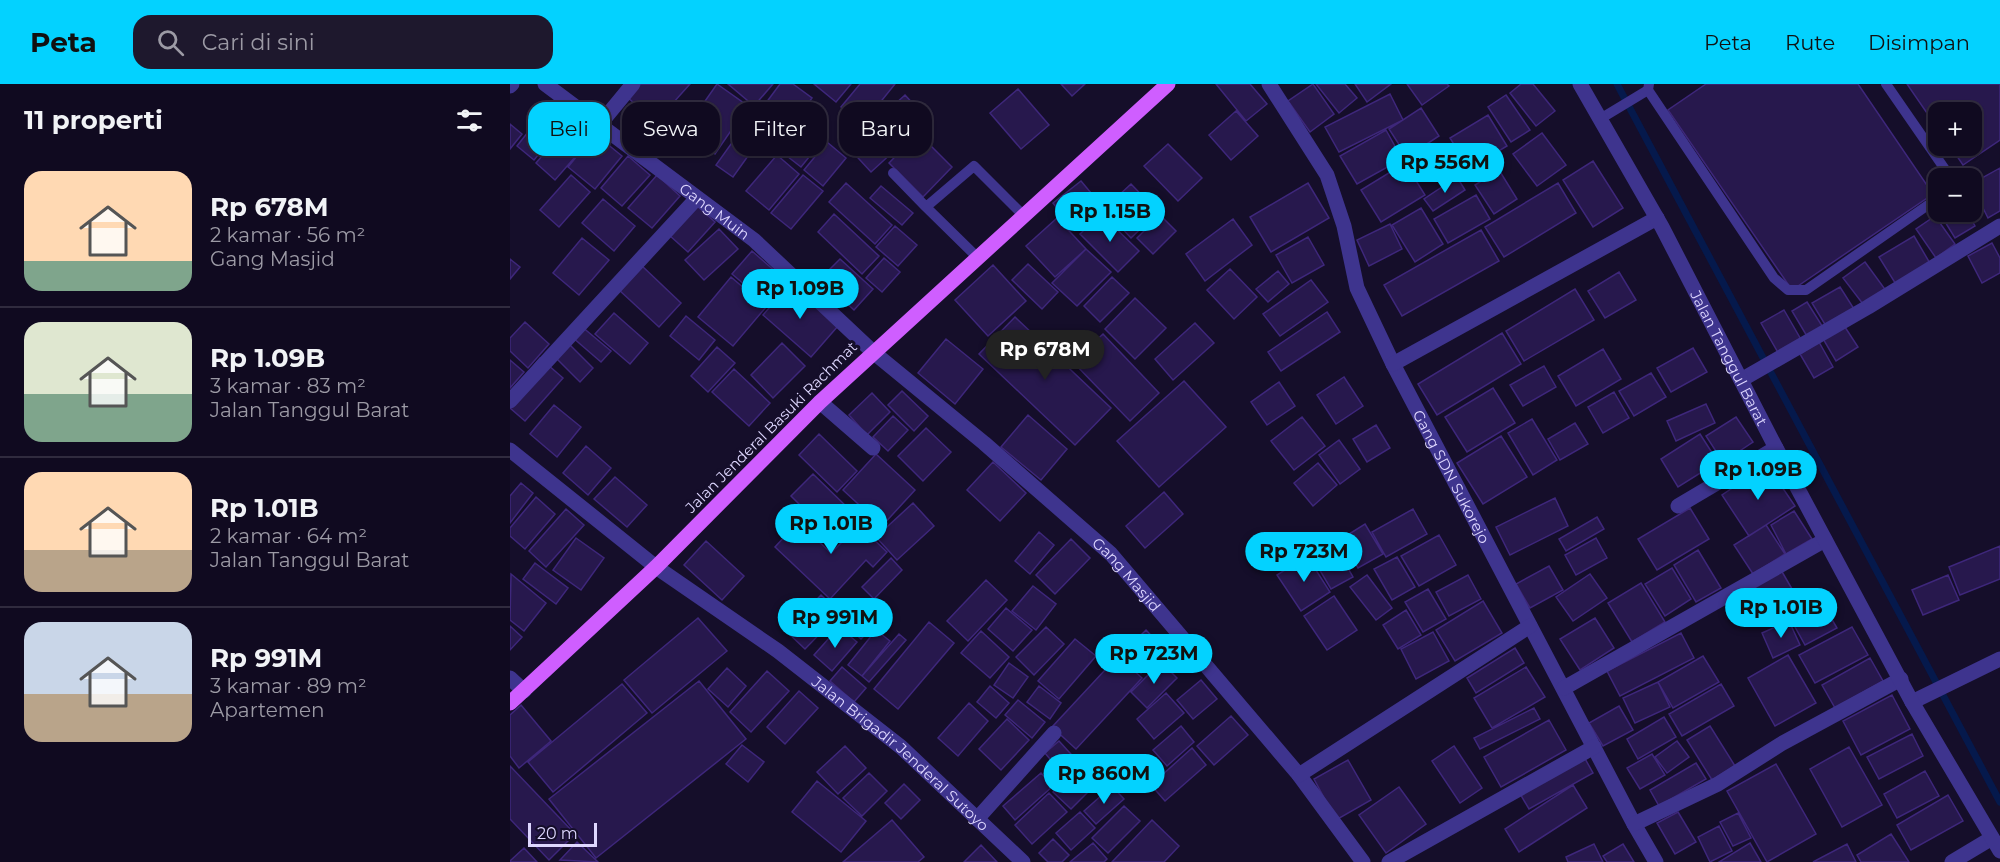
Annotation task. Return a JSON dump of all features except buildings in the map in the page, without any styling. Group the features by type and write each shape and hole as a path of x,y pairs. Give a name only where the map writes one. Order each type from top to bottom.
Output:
{"main road":[{"name":"Jalan Jenderal Basuki Rachmat","path":"510,703 656,567 873,352 1168,84"}],"street":[{"name":"Gang Muin","path":"545,84 570,102"},
{"path":"610,112 633,84"},
{"name":"Gang SDN Sukorejo","path":"1269,84 1327,175 1344,226 1357,288 1393,364 1455,486 1656,862"},
{"name":"Jalan Tanggul Barat","path":"1580,84 1657,218 1776,448 1901,679 1919,698 2000,851"},
{"name":"Gang Muin","path":"610,132 754,240 873,352"},
{"path":"510,401 697,198"},
{"path":"1393,364 1657,218"},
{"path":"1741,380 1795,350 2000,226"},
{"name":"Gang Masjid","path":"873,352 984,443 1111,554 1299,775 1363,862"},
{"path":"820,402 873,448"},
{"path":"1678,506 1776,448"},
{"name":"Jalan Brigadir Jenderal Sutoyo","path":"510,450 656,567 786,658 901,747 1023,862"},
{"path":"1564,688 1825,540"},
{"path":"1299,775 1530,626"},
{"path":"1919,698 2000,659"},
{"path":"510,678 524,691"},
{"path":"1634,824 1718,783 1781,744 1901,679"},
{"path":"977,819 1054,733"},
{"path":"1389,862 1594,747"},
{"path":"1952,862 1992,838"}],"lane":[{"path":"1886,84 1944,168"},
{"path":"1600,119 1647,89 1774,278 1788,290 1806,290 1928,205"},
{"path":"926,207 974,166 1023,215"},
{"path":"893,173 977,257"}],"waterway":[{"path":"1617,84 2000,802"}]}
